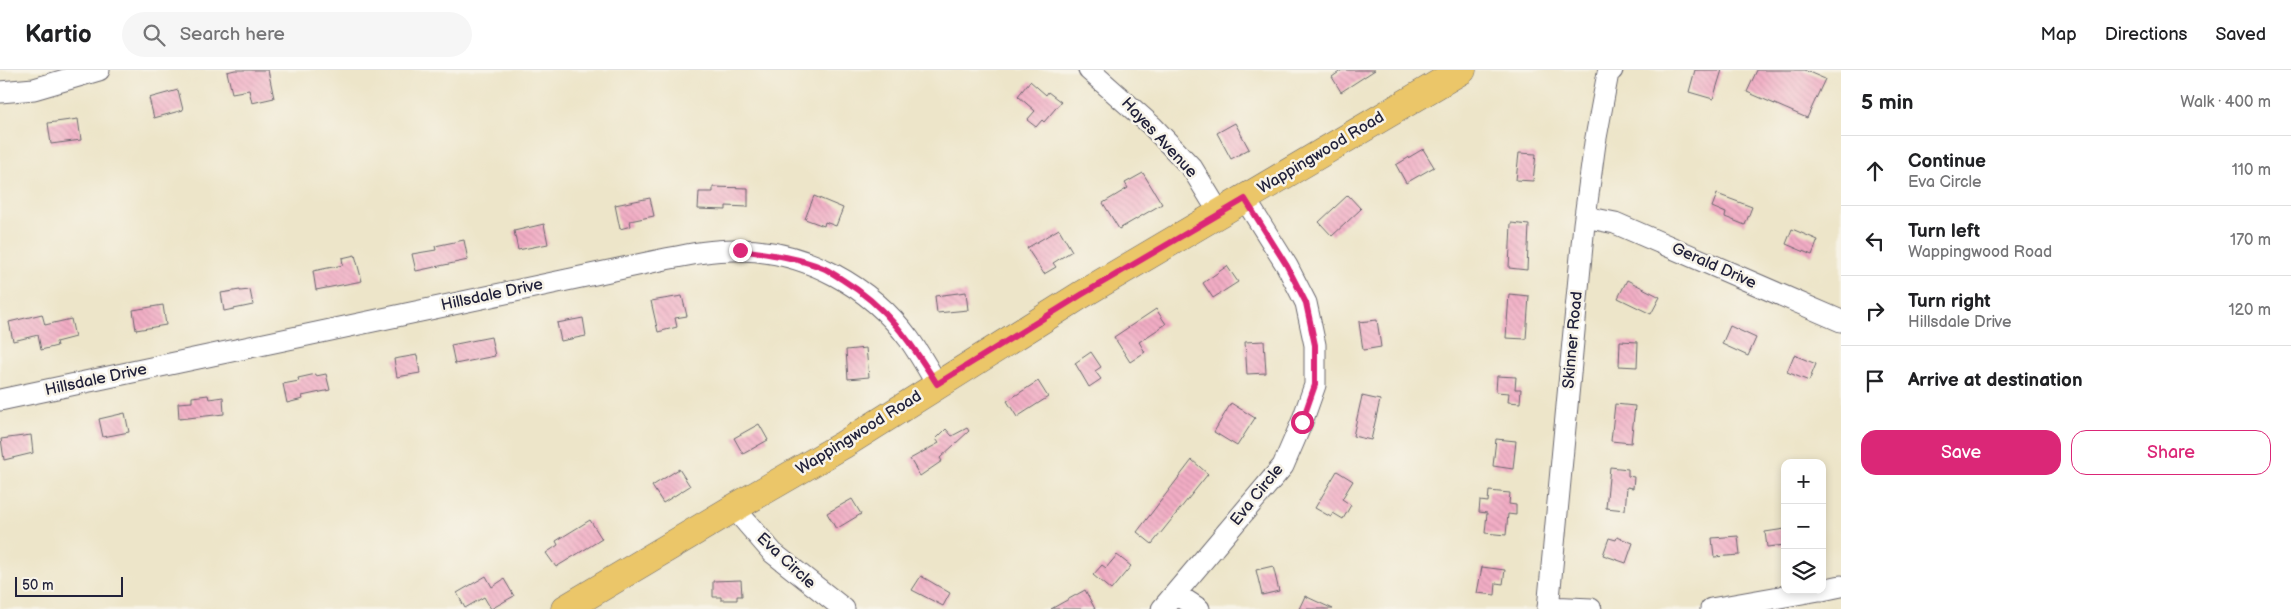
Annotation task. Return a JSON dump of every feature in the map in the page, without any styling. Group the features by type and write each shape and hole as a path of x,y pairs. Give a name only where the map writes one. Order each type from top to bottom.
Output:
{"main road":[{"name":"Wappingwood Road","path":"565,609 843,445 1081,295 1462,70"}],"street":[{"path":"0,92 34,89 99,70"},
{"name":"Hayes Avenue","path":"1089,70 1152,126 1192,168 1220,214"},
{"name":"Skinner Road","path":"1548,608 1585,217 1596,136 1609,71"},
{"name":"Eva Circle","path":"1169,602 1283,466 1302,422 1315,385 1315,345 1306,303 1287,266 1245,199"},
{"name":"Gerald Drive","path":"1585,217 1615,223 1841,321"},
{"name":"Hillsdale Drive","path":"0,400 661,260 701,253 740,250 781,255 824,268 859,290 892,318 937,384"},
{"name":"Eva Circle","path":"734,508 772,553 844,609"},
{"path":"1826,589 1841,586"},
{"path":"1711,609 1797,594"},
{"path":"1169,602 1199,609"},
{"path":"1548,608 1590,609"}],"building":[{"path":"235,70 268,70 274,98 252,103 249,90 232,93 227,72"},
{"path":"1342,70 1375,70 1341,92 1332,77"},
{"path":"1695,70 1722,70 1713,99 1689,92"},
{"path":"1757,70 1804,70 1825,79 1807,118 1747,92"},
{"path":"1030,81 1046,95 1048,92 1061,102 1044,122 1042,120 1036,127 1027,120 1035,111 1018,96"},
{"path":"178,90 183,110 154,118 149,98"},
{"path":"78,119 81,140 51,144 48,123"},
{"path":"1235,123 1249,149 1231,159 1217,133"},
{"path":"1423,149 1434,167 1406,183 1396,165"},
{"path":"1519,153 1536,154 1533,181 1516,180"},
{"path":"1143,173 1162,204 1119,229 1103,203 1128,188 1125,183"},
{"path":"713,187 748,188 748,207 726,206 726,210 698,209 699,192 713,192"},
{"path":"1717,194 1752,207 1745,225 1725,217 1726,213 1712,207"},
{"path":"1348,195 1361,209 1332,236 1319,222"},
{"path":"814,196 843,208 836,226 825,222 824,226 805,219"},
{"path":"650,198 654,216 630,221 631,226 620,229 615,205"},
{"path":"1511,223 1529,225 1527,270 1509,268"},
{"path":"544,224 548,244 518,250 514,231"},
{"path":"1059,229 1072,251 1053,263 1056,267 1044,274 1027,248"},
{"path":"1792,229 1818,240 1812,255 1786,244"},
{"path":"464,240 468,260 416,271 412,254 436,250 435,246"},
{"path":"355,255 362,281 316,290 313,271 343,265 342,258"},
{"path":"1227,266 1238,282 1213,298 1203,283"},
{"path":"1627,280 1660,297 1651,314 1618,298"},
{"path":"250,290 253,305 224,311 221,293"},
{"path":"966,292 968,310 937,313 935,296"},
{"path":"1509,294 1529,296 1526,339 1506,338"},
{"path":"682,296 687,316 675,318 677,327 658,332 651,301"},
{"path":"163,305 166,325 136,330 133,310"},
{"path":"1156,309 1166,324 1139,342 1145,352 1130,362 1114,337"},
{"path":"42,314 45,325 71,319 75,337 56,342 57,346 41,350 38,335 13,341 9,322"},
{"path":"583,318 586,336 561,341 557,323"},
{"path":"1377,320 1381,347 1363,350 1359,322"},
{"path":"1730,326 1756,338 1748,356 1722,344"},
{"path":"491,337 495,356 455,364 451,345"},
{"path":"1264,341 1266,373 1247,374 1245,342"},
{"path":"1620,341 1638,342 1637,367 1619,366"},
{"path":"866,348 869,377 848,379 846,350"},
{"path":"1091,352 1101,367 1095,371 1101,379 1089,387 1075,363"},
{"path":"417,355 420,373 397,377 394,359"},
{"path":"1794,355 1816,364 1809,381 1787,372"},
{"path":"316,374 316,376 326,374 330,390 302,396 303,399 287,403 283,384 299,381 298,378"},
{"path":"1497,376 1516,377 1515,389 1521,389 1520,403 1508,402 1509,393 1496,392"},
{"path":"1038,381 1048,397 1017,417 1007,401"},
{"path":"208,395 209,399 223,397 224,414 179,419 178,403 192,402 192,397"},
{"path":"1362,396 1380,400 1371,440 1353,436"},
{"path":"1231,403 1255,418 1237,446 1214,432"},
{"path":"1615,404 1635,406 1631,443 1611,441"},
{"path":"125,413 129,432 103,437 99,419"},
{"path":"759,424 768,440 743,454 734,438"},
{"path":"967,428 969,431 940,458 942,461 920,476 910,459 939,443 936,439 946,429 952,436"},
{"path":"31,435 33,453 4,460 1,439"},
{"path":"1496,439 1516,441 1513,469 1493,466"},
{"path":"1192,460 1208,474 1152,544 1137,532"},
{"path":"1610,467 1628,469 1628,476 1634,477 1633,488 1627,487 1625,510 1606,508"},
{"path":"679,469 690,486 663,503 652,486"},
{"path":"1337,471 1353,481 1342,499 1351,505 1343,519 1333,513 1331,517 1315,508"},
{"path":"1489,491 1510,493 1509,504 1516,505 1516,515 1508,514 1506,535 1485,533 1487,513 1479,512 1480,501 1488,502"},
{"path":"852,499 861,514 836,529 827,513"},
{"path":"590,520 602,539 556,567 546,553 558,545 556,541"},
{"path":"1781,530 1781,545 1767,547 1765,532"},
{"path":"1738,536 1740,555 1714,557 1712,538"},
{"path":"1617,537 1633,543 1626,563 1603,555 1609,538 1616,540"},
{"path":"1117,555 1131,566 1111,590 1093,575 1102,565 1106,568"},
{"path":"1273,566 1279,591 1262,595 1256,570"},
{"path":"1482,567 1505,570 1503,584 1496,583 1495,595 1477,593"},
{"path":"486,576 492,587 504,579 514,596 491,609 484,597 465,608 457,593"},
{"path":"921,576 950,593 943,606 912,590"},
{"path":"741,580 742,596 737,596 737,600 721,600 721,597 713,597 713,581"},
{"path":"1085,590 1095,609 1051,609"},
{"path":"1305,596 1333,609 1299,609"}],"route":[{"path":"740,250 781,255 824,268 859,290 892,318 909,339 937,384 1081,295 1245,199 1287,266 1306,303 1315,345 1315,385 1302,422"}]}
